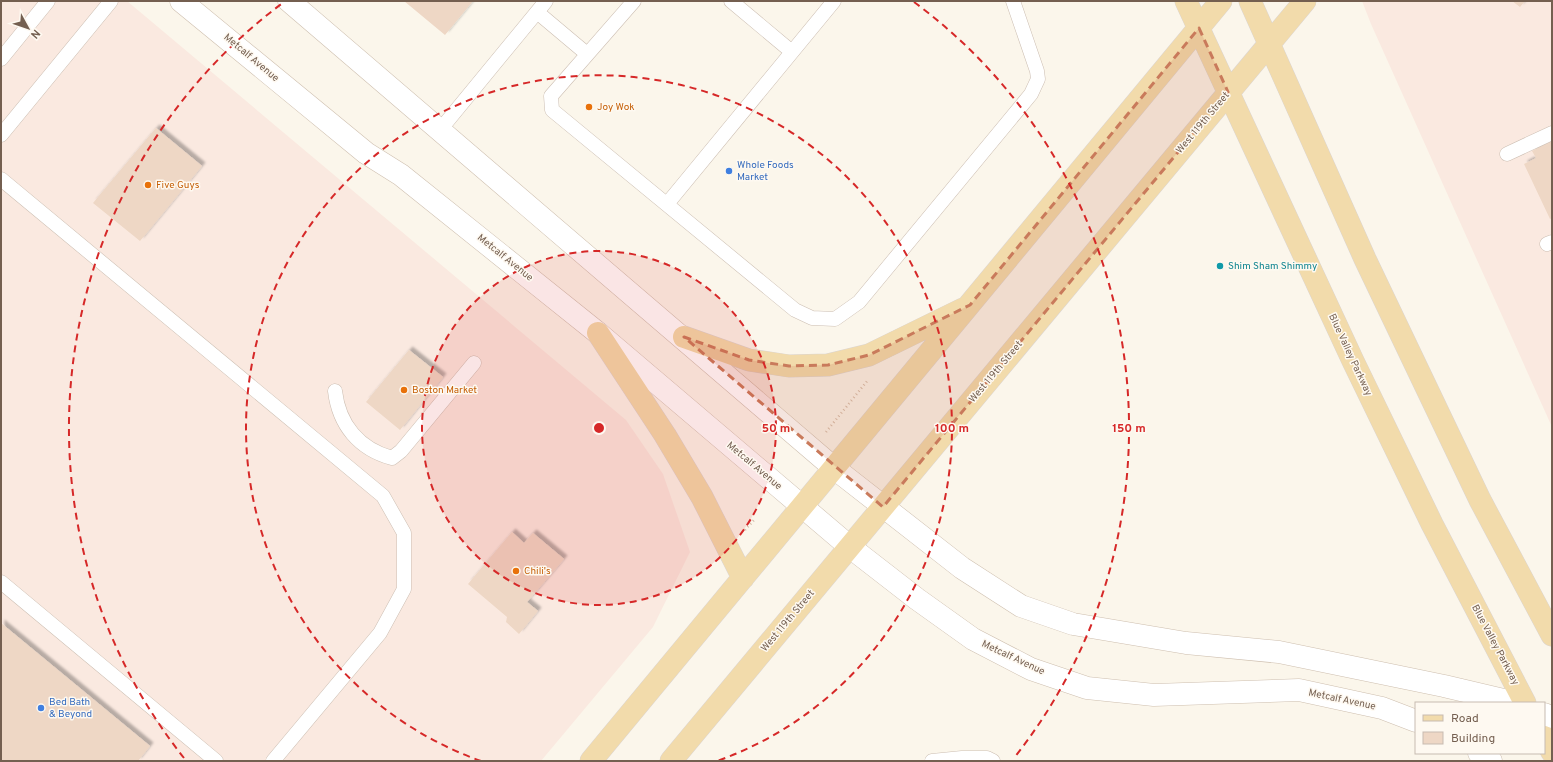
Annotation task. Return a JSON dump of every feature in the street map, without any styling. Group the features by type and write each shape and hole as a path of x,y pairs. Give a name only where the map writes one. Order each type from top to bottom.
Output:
{"main road":[{"name":"Metcalf Avenue","path":"181,1 366,153 401,175 598,333 850,547 893,581 973,639 1031,669 1087,688 1154,695 1299,690 1382,708 1415,721"},
{"path":"289,1 684,337 834,468 962,568 1021,606 1073,624 1186,643 1279,652 1444,686 1512,702"},
{"name":"Blue Valley Parkway","path":"1186,1 1350,354 1432,524 1524,702"},
{"path":"591,761 1221,1"},
{"path":"1250,1 1365,259 1480,500 1552,635"},
{"name":"West 119th Street","path":"671,761 1305,1"},
{"path":"684,337 749,360 789,366 828,365 869,355 970,305"},
{"path":"598,333 665,435 702,497 743,578"},
{"path":"1545,739 1552,752"},
{"path":"1480,754 1491,761"}],"lane":[{"path":"1,59 48,1"},
{"path":"1,135 112,1"},
{"path":"440,130 546,1"},
{"path":"634,1 551,96 552,110 795,310 812,318 835,319 859,302 1031,94 1038,79 1037,71 1013,1"},
{"path":"731,1 792,52"},
{"path":"667,204 834,1"},
{"path":"536,12 588,54"},
{"path":"1507,154 1552,133"},
{"path":"1,180 383,496 404,533 404,589 380,633 273,761"},
{"path":"335,391 337,404 342,416 355,437 377,454 392,458 401,451 474,363"},
{"path":"1,582 216,761"},
{"path":"932,761 987,758 993,761"}],"path":[{"path":"825,434 870,378"},
{"path":"745,530 754,520"}],"highlighted area":[{"path":"1199,28 1228,92 883,507 684,337 749,360 789,366 828,365 869,355 970,305"}],"shaded area":[{"path":"1,1 127,1 626,420 663,474 690,552 653,627 541,761 1,761"},
{"path":"1362,1 1552,1 1552,427 1371,24"}],"building":[{"path":"404,1 473,1 445,35"},
{"path":"1512,1 1525,1 1520,7"},
{"name":"Five Guys","path":"156,128 202,166 140,241 93,203"},
{"path":"1552,141 1552,218 1550,219 1524,164 1536,158 1532,151"},
{"name":"Boston Market","path":"409,350 443,377 400,430 366,402"},
{"name":"Chili's","path":"512,532 524,543 533,533 564,559 527,602 538,611 519,634 506,622 507,617 468,584"},
{"path":"1,623 150,746 138,761 1,761"}],"place":[{"name":"Joy Wok","path":"589,107"},
{"name":"Whole Foods Market","path":"729,171"},
{"name":"Five Guys","path":"148,185"},
{"name":"Shim Sham Shimmy","path":"1220,266"},
{"name":"Boston Market","path":"404,390"},
{"name":"Chili's","path":"516,571"},
{"name":"Bed Bath & Beyond","path":"41,708"}]}
